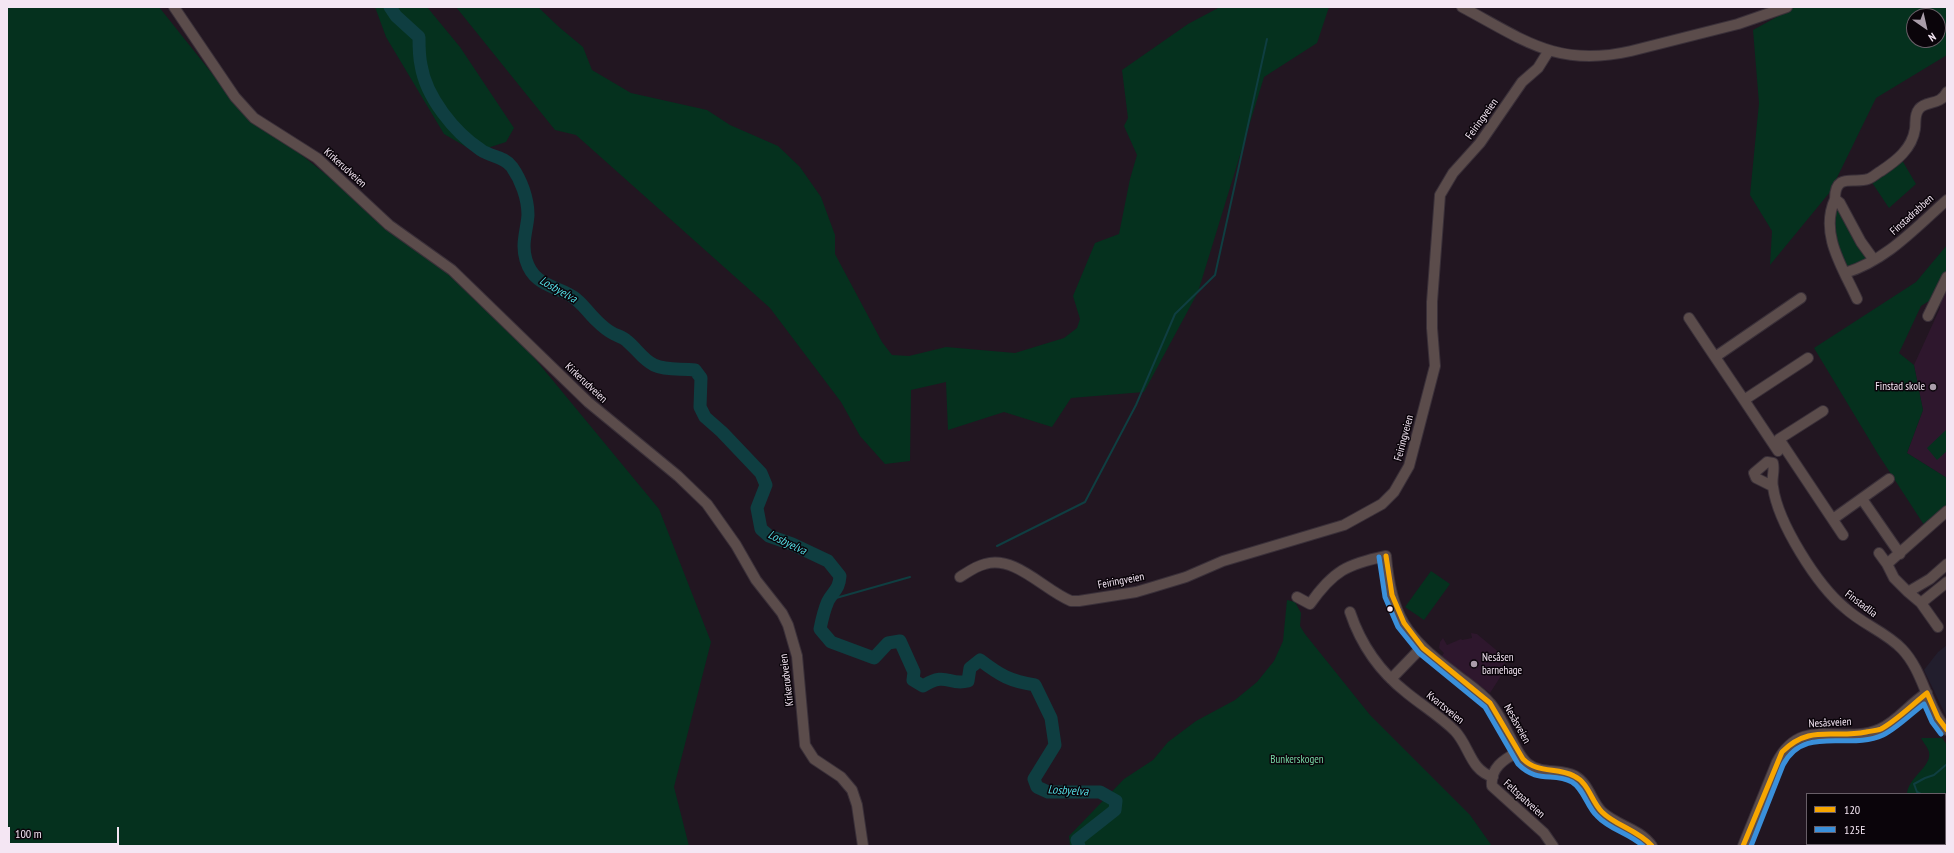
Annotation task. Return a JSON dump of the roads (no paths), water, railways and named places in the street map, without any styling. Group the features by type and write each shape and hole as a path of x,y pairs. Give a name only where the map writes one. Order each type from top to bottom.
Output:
{"street":[{"name":"Kirkerudveien","path":"174,7 236,97 254,118 318,158 389,225 452,270 588,402 678,476 707,504 736,545 756,580 782,612 788,625 797,656 805,745 814,759 841,777 852,790 857,805 862,846"},
{"path":"1462,7 1548,52 1579,57 1615,55 1738,24 1787,7"},
{"name":"Feiringveien","path":"960,577 984,564 996,562 1013,566 1071,601 1080,601 1136,592 1186,577 1223,561 1344,525 1382,504 1394,492 1409,466 1435,366 1432,302 1440,194 1453,173 1480,144 1522,82 1538,68 1548,52"},
{"path":"1857,298 1832,245 1830,236 1830,219 1835,200 1835,192 1838,186 1853,179 1868,179 1901,157 1915,130 1916,114 1918,109 1922,106 1935,103 1946,96"},
{"path":"1835,200 1840,203 1861,242 1874,260"},
{"name":"Finstadrabben","path":"1845,273 1866,265 1893,248 1917,229 1947,200"},
{"path":"1928,316 1947,277"},
{"path":"1715,356 1801,298"},
{"path":"1688,318 1744,400 1833,519 1843,535"},
{"path":"1744,400 1808,358"},
{"path":"1772,486 1756,478 1754,473 1767,462 1773,463 1780,447 1779,439 1823,411"},
{"name":"Finstadlia","path":"1773,463 1775,471 1772,486 1781,513 1798,547 1812,569 1833,597 1845,608 1901,648 1914,666 1938,718 1947,730"},
{"path":"1833,519 1889,480"},
{"path":"1862,499 1900,554"},
{"path":"1887,564 1947,511"},
{"path":"1879,553 1887,564 1894,578 1921,603 1938,627"},
{"name":"Nesåsveien","path":"1297,597 1310,604 1332,576 1352,565 1386,556 1390,590 1397,610 1406,628 1422,647 1490,703 1505,724 1518,752 1524,760 1535,768 1566,773 1579,779 1603,812 1640,834 1652,846"},
{"path":"1908,592 1930,579 1947,564"},
{"path":"1921,603 1947,582"},
{"name":"Kvartsveien","path":"1350,612 1363,643 1374,660 1391,679 1456,732 1464,742 1474,765 1482,773 1493,777"},
{"path":"1391,679 1422,647"},
{"name":"Nesåsveien","path":"1743,846 1777,762 1782,752 1790,744 1804,736 1816,734 1857,734 1880,729 1926,693"},
{"name":"Feltspatveien","path":"1518,752 1497,766 1493,777 1492,786 1544,833 1553,846"}],"waterway":[{"name":"Losbyelva","path":"390,7 396,16 419,37 420,58 424,77 435,101 451,124 481,150 509,163 518,178 528,209 524,248 526,260 533,274 543,282 577,299 593,318 603,327 625,340 650,363 669,369 695,370 701,378 700,407 705,417 722,432 761,473 766,485 757,508 761,529 769,536 792,544 828,561 840,576 837,587 827,604 820,629 831,642 874,658 888,643 900,641 914,672 913,680 923,686 943,679 956,682 968,681 970,668 980,660 1006,677 1019,682 1035,685 1051,718 1055,745 1034,779 1037,787 1048,792 1100,792 1116,801 1115,810 1077,840 1079,846"},
{"path":"997,546 1085,502 1136,405 1175,314 1215,275 1267,39"},
{"path":"829,600 910,577"},
{"path":"1947,742 1947,748"},
{"path":"1919,793 1917,792 1914,784 1934,775 1947,764"}],"place":[{"name":"Finstad skole","path":"1933,387"},
{"name":"Nesåsen barnehage","path":"1474,664"}],"park label":[{"name":"Bunkerskogen","path":"1297,760"}]}
